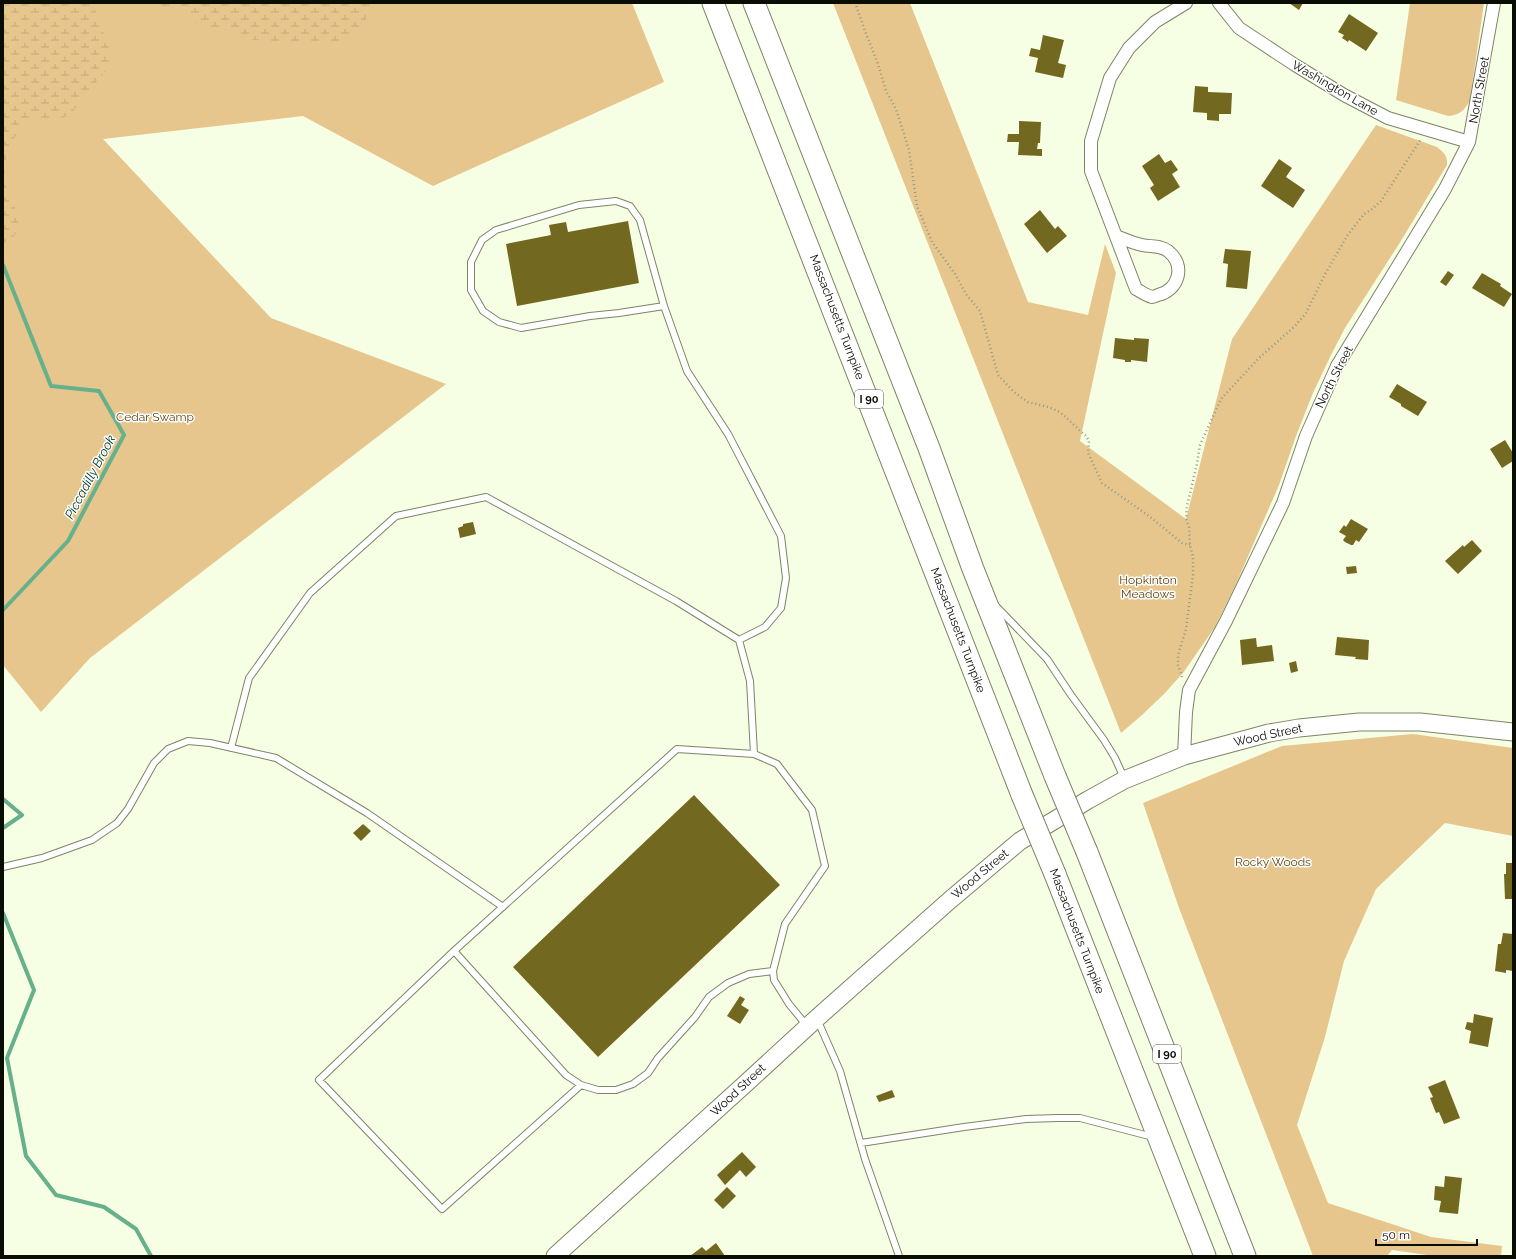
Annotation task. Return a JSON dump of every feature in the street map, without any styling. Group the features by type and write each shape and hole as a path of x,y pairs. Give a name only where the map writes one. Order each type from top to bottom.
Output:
{"highway":[{"name":"Massachusetts Turnpike","path":"713,3 1022,795 1055,874 1205,1256"},
{"name":"I 90","path":"754,3 929,448 983,593 1055,776 1087,852 1245,1256"}],"main road":[{"name":"Wood Street","path":"556,1256 812,1022 950,900 1020,841 1124,780 1184,756 1269,733 1329,724 1359,722 1420,722 1513,732"}],"street":[{"path":"1116,236 1137,244 1158,246 1168,250 1177,260 1179,270 1176,282 1166,293 1152,297 1136,289 1127,269 1091,171 1092,141 1110,78 1130,48 1155,22 1186,3"},
{"name":"Washington Lane","path":"1218,3 1239,28 1344,95 1388,118 1469,142"},
{"name":"North Street","path":"1184,756 1186,712 1189,690 1226,620 1283,503 1306,436 1337,366 1445,189 1469,142 1494,3"}],"lane":[{"path":"664,306 590,316 521,328 499,322 483,312 471,290 471,262 482,240 496,230 579,205 616,201 630,206 640,220 664,306 687,371 728,434 781,536 786,578 781,608 765,627 739,640"},
{"path":"231,748 249,678 310,592 396,516 486,497 676,601 739,640 750,681 754,754"},
{"path":"983,593 1047,659 1104,740 1115,758 1124,780"},
{"path":"3,867 42,858 92,840 115,825 128,809 154,763 168,749 188,741 210,743 276,758 366,813 503,907"},
{"path":"581,1085 442,1210 318,1080 454,951 677,749 754,754 777,764 812,810 825,866 785,924 773,972 774,980 789,1004 812,1022 840,1071 874,1188 899,1256"},
{"path":"454,951 566,1075 581,1085 598,1090 616,1090 634,1084 648,1073 658,1058 695,1017 709,998 728,983 749,974 773,972"},
{"path":"861,1144 964,1127 1026,1119 1057,1118 1080,1118 1159,1139"}],"path":[{"path":"858,3 856,5 878,64 886,91 896,109 910,150 917,206 932,242 955,274 966,294 980,311 998,375 1015,393 1028,402 1060,412 1086,436 1089,441 1088,454 1102,483 1149,516 1182,543 1190,545"},
{"path":"1189,690 1180,674 1178,655 1186,629 1193,575 1193,557 1190,545 1189,526 1186,519 1187,506 1200,445 1221,399 1259,358 1295,326 1306,313 1324,276 1347,236 1364,214 1381,201 1408,161 1426,130"}],"green space":[{"name":"Cedar Swamp","path":"3,3 632,3 664,82 433,186 303,116 103,139 271,318 446,384 90,658 41,712 3,665"},
{"path":"3,3 90,3 96,12 112,56 105,72 70,115 56,120 38,117 23,126 9,145 5,164 4,183 12,199 19,220 15,235 3,244"},
{"path":"144,3 372,3 372,11 358,30 337,42 280,42 253,40 230,30 210,28 195,23 188,13 176,7 162,9"},
{"name":"Hopkinton Meadows","path":"833,3 910,3 1028,302 1088,315 1105,244 1116,273 1080,441 1186,519 1232,339 1376,125 1437,147 1446,157 1447,165 1399,244 1345,328 1331,355 1313,393 1279,485 1236,584 1215,627 1183,673 1164,694 1121,733"},
{"path":"1410,3 1484,3 1470,100 1466,107 1459,113 1448,116 1396,100"},
{"name":"Rocky Woods","path":"1413,734 1513,748 1513,836 1445,823 1376,889 1344,961 1325,1037 1297,1125 1328,1203 1431,1237 1502,1246 1501,1256 1434,1256 1392,1250 1387,1256 1313,1256 1179,908 1143,803 1282,746"}],"building":[{"path":"1289,3 1303,3 1299,10"},
{"path":"1349,14 1378,33 1366,51 1349,40 1348,42 1342,38 1344,35 1338,32"},
{"path":"1043,35 1064,40 1058,63 1066,65 1063,78 1035,72 1038,58 1029,56 1031,48 1040,50"},
{"path":"1195,86 1208,87 1208,92 1232,93 1231,114 1219,114 1219,121 1207,120 1207,113 1193,112"},
{"path":"1019,121 1041,122 1040,143 1038,143 1037,149 1042,149 1042,156 1018,155 1019,142 1007,142 1008,134 1019,134"},
{"path":"1159,154 1165,163 1171,160 1178,170 1172,174 1180,187 1158,201 1150,188 1154,185 1142,166"},
{"path":"1279,159 1292,168 1286,177 1305,190 1293,208 1261,186"},
{"path":"1040,210 1055,229 1058,226 1067,236 1047,253 1024,224"},
{"path":"628,221 639,283 517,306 506,244 551,235 549,225 566,222 568,232"},
{"path":"1225,249 1251,251 1247,289 1226,287 1228,264 1223,263"},
{"path":"1448,271 1454,275 1446,286 1440,282"},
{"path":"1482,273 1501,284 1500,286 1512,294 1504,307 1472,288"},
{"path":"1115,338 1134,340 1134,338 1149,339 1147,362 1131,360 1131,362 1125,362 1125,360 1113,358"},
{"path":"1397,384 1427,402 1418,416 1389,397"},
{"path":"1505,440 1513,453 1513,461 1502,468 1490,449"},
{"path":"1351,519 1368,529 1359,542 1356,540 1353,545 1345,542 1343,540 1346,536 1339,532 1344,525 1346,527"},
{"path":"473,522 476,534 460,538 458,528 463,526 463,524"},
{"path":"1472,540 1482,551 1458,574 1445,561 1463,545 1464,547"},
{"path":"1356,566 1357,573 1347,574 1346,567"},
{"path":"1337,637 1369,640 1368,660 1335,655"},
{"path":"1256,638 1257,647 1272,645 1274,661 1242,665 1240,640"},
{"path":"1296,661 1298,671 1291,673 1289,663"},
{"path":"694,795 780,885 598,1057 513,967"},
{"path":"363,824 371,831 361,841 353,833"},
{"path":"1506,863 1513,863 1513,899 1505,899 1504,874 1506,874"},
{"path":"1503,933 1513,934 1513,971 1506,970 1506,973 1495,971 1498,944 1501,944"},
{"path":"740,996 745,999 741,1005 749,1010 740,1024 727,1016"},
{"path":"1474,1014 1493,1018 1488,1047 1469,1043 1471,1031 1465,1029 1467,1022 1473,1023"},
{"path":"1445,1080 1460,1118 1444,1124 1439,1112 1436,1113 1430,1098 1433,1097 1428,1087"},
{"path":"892,1090 895,1097 879,1102 876,1096"},
{"path":"742,1152 756,1167 746,1177 740,1170 725,1185 717,1175"},
{"path":"1445,1176 1462,1178 1458,1214 1439,1212 1441,1201 1434,1200 1435,1186 1444,1187"},
{"path":"727,1187 736,1196 723,1209 714,1200"},
{"path":"716,1243 725,1256 690,1256 702,1247 706,1251"}],"waterway":[{"name":"Piccadilly Brook","path":"3,265 51,386 99,391 124,435 68,541 3,610"},
{"name":"Piccadilly Brook","path":"3,799 22,815 3,828"},
{"name":"Piccadilly Brook","path":"3,913 34,990 7,1058 26,1156 56,1195 104,1207 136,1229 151,1256"}]}
